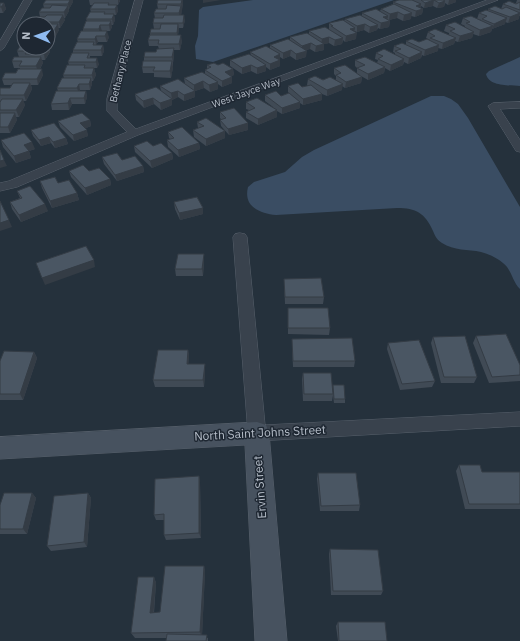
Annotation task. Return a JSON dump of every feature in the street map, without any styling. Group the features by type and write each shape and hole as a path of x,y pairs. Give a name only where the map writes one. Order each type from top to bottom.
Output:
{"street":[{"path":"0,48 28,0"},
{"name":"Bethany Place","path":"134,133 112,112 112,99 139,0"},
{"name":"West Jayce Way","path":"0,187 13,184 134,133 494,0"},
{"path":"520,105 493,106 520,149"},
{"name":"Ervin Street","path":"240,237 257,433 271,641"},
{"name":"North Saint Johns Street","path":"0,448 520,419"}],"water":[{"path":"253,0 394,0 213,62 196,59 195,46 198,36 199,10 203,7"},
{"path":"520,57 520,86 495,83 488,78 486,74 489,71"},
{"path":"431,96 444,96 458,104 468,118 520,207 520,289 506,266 501,261 484,253 456,249 447,246 436,238 430,225 423,216 410,209 397,208 276,215 259,211 250,204 248,200 248,187 254,182 285,172 302,157 314,150"}],"building":[{"path":"46,0 70,0 68,4 43,4"},
{"path":"158,0 182,0 181,4 157,4"},
{"path":"399,0 412,0 421,4 416,6 423,9 416,11 393,2"},
{"path":"421,0 434,0 425,3"},
{"path":"434,0 443,0 445,1 439,3"},
{"path":"509,1 516,4 520,2 520,10 503,4"},
{"path":"94,3 109,3 108,5 117,5 115,9 90,9"},
{"path":"394,4 412,13 404,15 398,12 390,14 381,9"},
{"path":"52,5 68,6 64,12 39,12 42,8 50,8"},
{"path":"167,5 181,6 179,13 154,13 156,9 166,9"},
{"path":"495,6 502,9 506,7 520,13 510,17 488,9"},
{"path":"376,9 388,16 383,17 390,21 381,23 362,13"},
{"path":"486,10 507,18 494,24 482,19 487,16 479,13"},
{"path":"90,12 105,12 104,14 114,14 112,19 86,19"},
{"path":"63,15 59,22 56,22 56,16 46,16"},
{"path":"164,15 184,15 183,23 153,23 154,18 163,18"},
{"path":"360,15 378,25 370,27 365,24 357,26 345,19"},
{"path":"471,16 493,26 480,30 466,23 470,22 463,18"},
{"path":"343,20 355,28 350,29 357,33 346,36 329,23"},
{"path":"86,21 111,21 109,25 100,25 99,29 83,29"},
{"path":"455,22 474,32 460,36 450,31 455,29 446,25"},
{"path":"161,24 178,24 177,33 150,33 151,29 160,29"},
{"path":"325,27 343,38 335,40 329,37 322,39 309,31"},
{"path":"435,29 456,38 443,43 430,38 435,36 428,32"},
{"path":"81,31 107,31 105,36 96,36 95,39 77,39"},
{"path":"307,33 324,44 316,46 311,43 302,46 290,37"},
{"path":"150,35 181,35 179,44 158,44 159,40 148,40"},
{"path":"288,39 307,51 296,54 291,50 283,53 270,45"},
{"path":"412,39 419,42 427,39 439,45 425,50 406,41"},
{"path":"77,42 94,42 93,45 103,45 101,50 73,50"},
{"path":"402,43 422,52 409,58 395,51 401,49 394,46"},
{"path":"266,46 280,54 274,57 280,60 270,64 250,52"},
{"path":"174,48 172,57 144,57 145,52 156,52 157,49"},
{"path":"384,49 404,59 391,65 378,59 383,56 376,53"},
{"path":"72,53 89,53 87,58 97,58 96,62 68,62"},
{"path":"249,54 266,65 257,68 251,65 242,68 230,60"},
{"path":"14,57 41,57 36,66 19,66 22,61 12,61"},
{"path":"365,57 385,67 368,74 357,68 365,65 355,60"},
{"path":"143,61 172,61 170,71 153,71 155,67 142,67"},
{"path":"214,63 218,65 223,63 233,69 225,72 232,77 222,81 205,70 211,67 207,65"},
{"path":"67,65 85,65 84,68 94,68 92,75 63,75"},
{"path":"345,65 362,77 346,82 336,75 341,73 334,68"},
{"path":"18,69 42,69 37,79 2,79 5,73 16,73"},
{"path":"202,72 218,82 209,85 203,81 194,85 184,78"},
{"path":"315,76 323,80 330,77 343,84 327,90 308,79"},
{"path":"62,78 91,78 89,84 79,84 77,88 57,88"},
{"path":"178,79 195,91 184,95 178,91 171,93 160,86"},
{"path":"13,83 30,83 24,95 0,95 0,88 10,88"},
{"path":"298,83 302,87 311,85 322,94 303,99 288,86"},
{"path":"156,87 172,99 160,103 153,98 143,101 135,94"},
{"path":"56,91 86,91 84,98 70,98 68,103 51,104"},
{"path":"276,91 281,96 289,93 300,102 282,108 265,95"},
{"path":"257,98 277,110 258,119 246,112 255,108 246,102"},
{"path":"2,99 23,99 16,110 0,110 0,102"},
{"path":"234,108 248,123 228,129 220,120 226,118 220,112"},
{"path":"0,113 15,113 8,127 0,127"},
{"path":"82,113 90,120 80,123 87,130 73,135 58,121"},
{"path":"206,118 225,131 206,139 193,130 204,126 197,122"},
{"path":"54,123 66,138 53,142 49,137 39,140 31,130"},
{"path":"182,127 199,143 178,150 167,140 174,138 168,132"},
{"path":"24,133 32,142 24,145 29,151 14,156 1,140"},
{"path":"147,141 153,146 161,143 172,153 150,161 134,146"},
{"path":"0,150 4,160 0,161"},
{"path":"117,153 122,160 135,156 143,166 115,175 102,157"},
{"path":"83,165 89,171 99,168 110,179 85,188 69,171"},
{"path":"55,177 58,183 69,180 77,193 50,201 40,181"},
{"path":"30,186 45,204 19,215 10,202 22,198 17,191"},
{"path":"197,197 203,208 179,213 174,202"},
{"path":"0,201 9,220 0,223"},
{"path":"86,246 94,260 42,278 36,263"},
{"path":"178,254 204,254 202,269 175,269"},
{"path":"321,278 324,297 285,297 284,279"},
{"path":"288,308 328,308 330,328 288,328"},
{"path":"506,334 520,365 520,375 492,377 476,336"},
{"path":"465,336 477,377 444,377 433,337"},
{"path":"352,338 355,361 293,361 292,339"},
{"path":"419,340 435,381 402,384 388,343"},
{"path":"158,350 188,350 187,364 205,364 203,380 153,380"},
{"path":"4,351 34,352 20,394 0,394 0,361"},
{"path":"303,373 331,373 333,394 304,394"},
{"path":"333,385 344,385 345,399 334,399"},
{"path":"459,465 480,465 482,472 520,472 520,504 469,504"},
{"path":"318,473 356,473 360,505 321,506"},
{"path":"199,476 199,533 164,535 164,514 154,515 155,479"},
{"path":"4,493 32,493 23,529 0,529 0,505"},
{"path":"88,493 84,542 47,546 54,496"},
{"path":"330,549 378,550 383,591 333,591"},
{"path":"165,566 204,566 200,632 131,633 138,577 154,577 150,613 160,612"},
{"path":"338,622 385,622 387,641 339,641"},
{"path":"167,634 207,635 206,641 166,641"}]}
